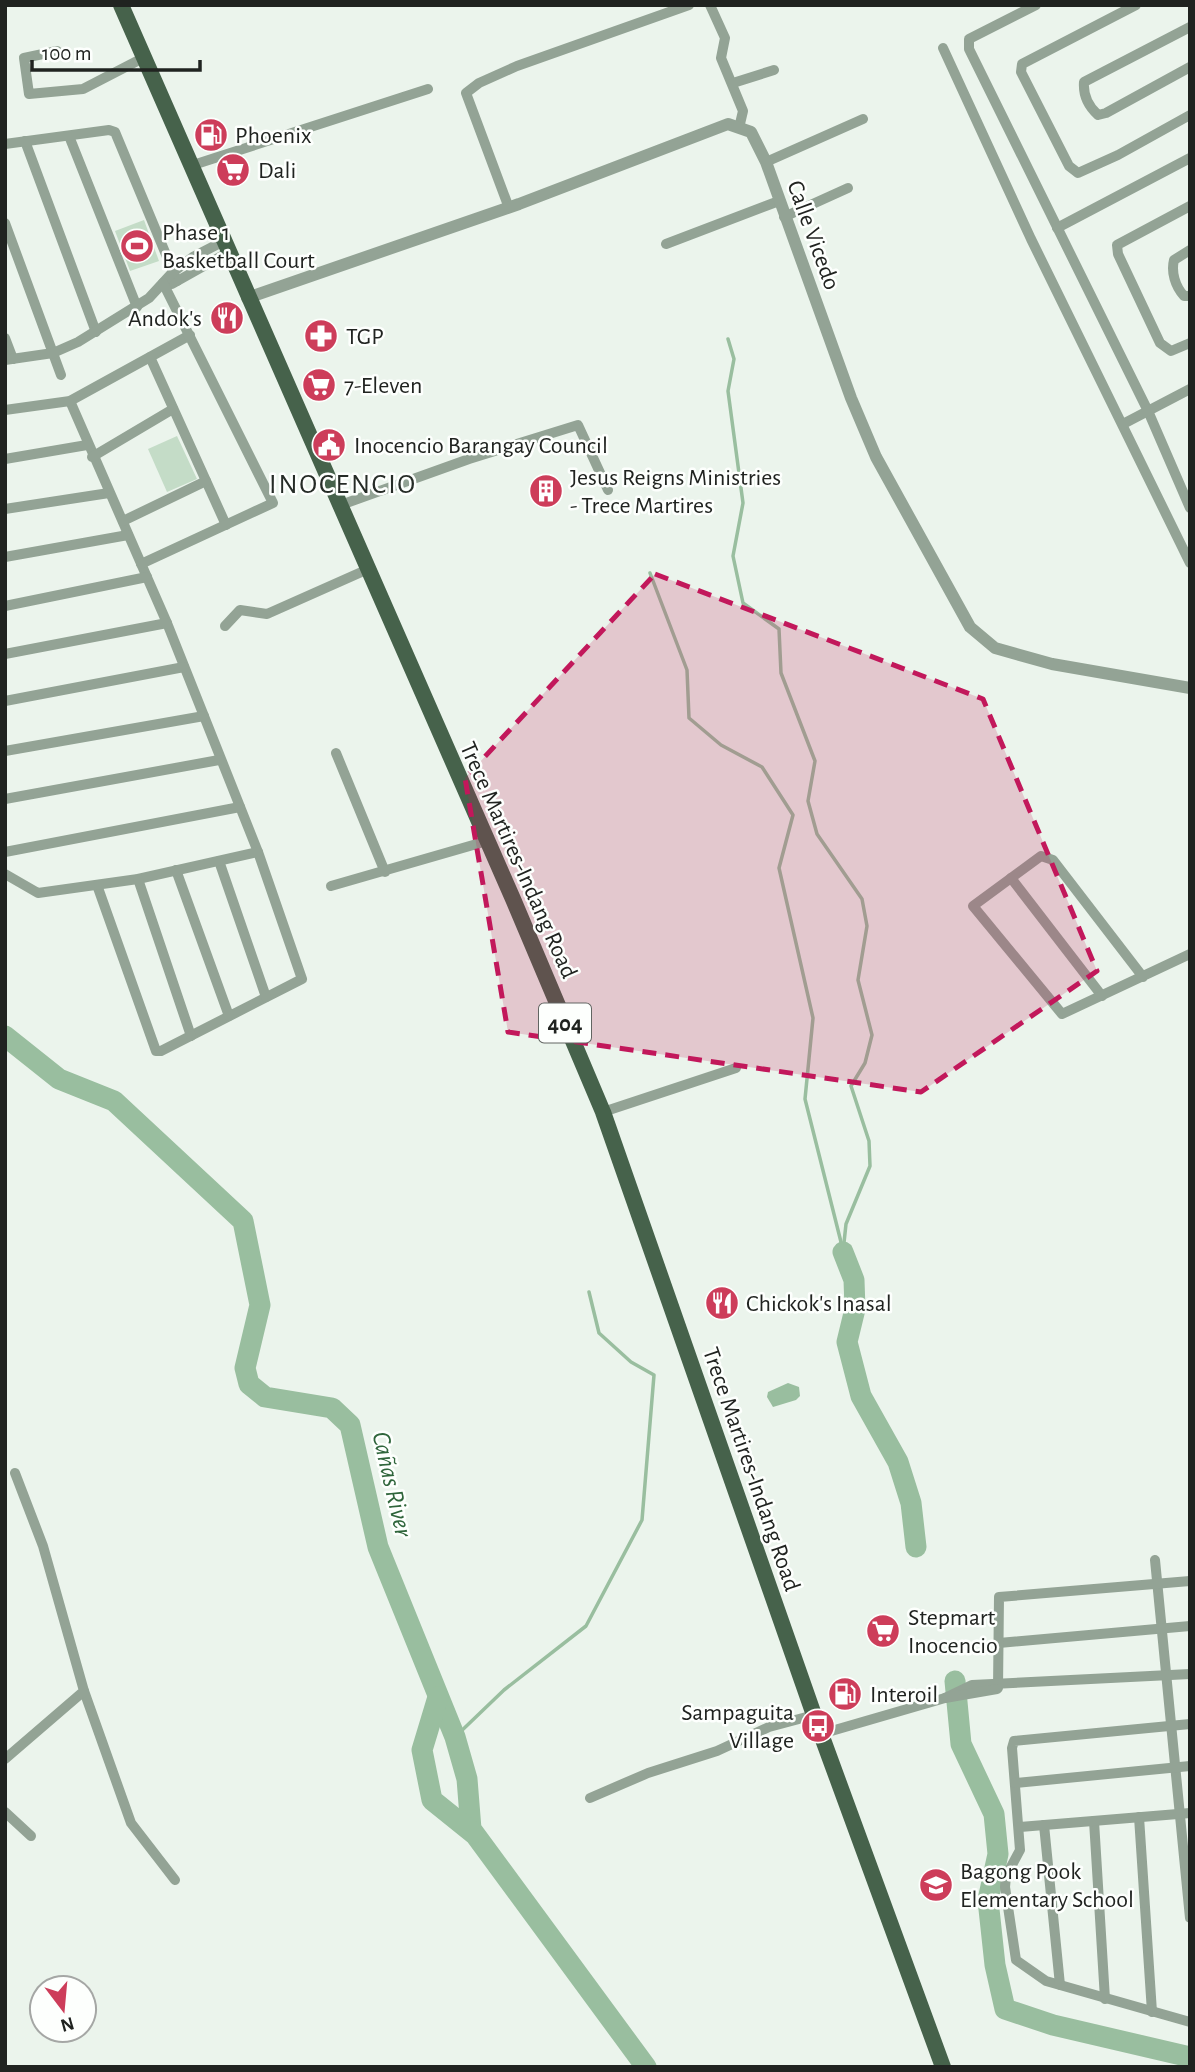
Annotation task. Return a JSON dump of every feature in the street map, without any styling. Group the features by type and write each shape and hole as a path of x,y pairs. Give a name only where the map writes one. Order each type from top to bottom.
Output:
{"main road":[{"name":"Trece Martires-Indang Road","path":"121,5 603,1112 814,1715 943,2067"}],"street":[{"path":"509,208 466,93 479,83 517,66 689,5"},
{"path":"247,298 509,208 728,124 739,128 743,111 720,58 724,38 710,5"},
{"path":"1036,5 969,39 969,50 1009,125 1148,411 1190,508"},
{"path":"1136,5 1022,64 1021,72 1069,166 1078,173 1109,160 1190,115"},
{"path":"1190,27 1084,82 1083,91 1091,109 1098,115 1190,67"},
{"path":"943,48 1031,239 1188,555"},
{"path":"57,51 24,58 29,94 83,89 143,58"},
{"path":"733,83 774,70"},
{"path":"190,166 428,89"},
{"path":"766,162 863,119"},
{"name":"Calle Vicedo","path":"739,128 751,132 766,162 876,457 970,627 995,648 1052,664 1190,688"},
{"path":"5,144 115,132 175,277"},
{"path":"69,136 137,307"},
{"path":"24,141 96,332"},
{"path":"1057,228 1190,158"},
{"path":"785,217 848,188"},
{"path":"666,244 779,201"},
{"path":"1190,206 1117,245 1118,254 1160,343 1171,351 1190,343"},
{"path":"5,223 61,375"},
{"path":"175,277 225,248"},
{"path":"5,338 9,359 53,353 96,332 137,307 175,277 193,257 225,248"},
{"path":"1190,250 1174,260 1172,268 1178,290 1184,296 1190,296"},
{"path":"141,564 273,503 190,335 162,288"},
{"path":"5,410 70,401 190,335"},
{"path":"150,357 226,525"},
{"path":"1123,424 1190,389"},
{"path":"70,401 92,457 167,623 219,760 258,852 302,973 298,982 161,1051 153,1046 97,886"},
{"path":"92,457 173,409"},
{"path":"338,506 469,459 578,425 608,490"},
{"path":"5,459 88,445"},
{"path":"123,521 206,481"},
{"path":"5,509 109,493"},
{"path":"5,557 128,535"},
{"path":"225,626 240,610 267,614 366,570"},
{"path":"5,606 147,577"},
{"path":"5,654 167,623"},
{"path":"5,701 184,667"},
{"path":"5,751 204,716"},
{"path":"336,753 386,872"},
{"path":"5,799 219,760"},
{"path":"5,852 240,807"},
{"path":"331,886 487,841"},
{"path":"5,874 38,892 138,879 258,852"},
{"path":"1143,977 1053,860 1041,856 973,906 1062,1014 1143,977 1190,954"},
{"path":"219,861 266,997"},
{"path":"176,870 229,1016"},
{"path":"1011,878 1102,996"},
{"path":"138,879 191,1036"},
{"path":"603,1112 736,1068"},
{"path":"15,1473 43,1546 84,1691 131,1823 175,1880"},
{"path":"1155,1560 1174,1767 1184,1813 1190,1918"},
{"path":"998,1686 999,1597 1190,1581"},
{"path":"999,1643 1190,1626"},
{"path":"821,1734 958,1694 998,1686 1190,1674"},
{"path":"5,1759 84,1691"},
{"path":"590,1798 670,1765 717,1751 769,1727 814,1715"},
{"path":"1190,1724 1014,1741 1012,1748 1020,1850 1006,1876 1005,1887 1016,1960 1046,1981 1190,2022"},
{"path":"1015,1783 1190,1766"},
{"path":"5,1812 31,1836"},
{"path":"1020,1827 1184,1813"},
{"path":"1139,1817 1152,2012"},
{"path":"1094,1821 1105,1999"},
{"path":"1044,1825 1060,1985"}],"highlighted area":[{"path":"655,574 983,699 1097,971 921,1092 508,1032 465,778"}],"shaded area":[{"name":"Phase 1 Basketball Court","path":"144,220 159,261 130,271 115,231"},
{"path":"177,436 197,479 167,492 148,449"},
{"path":"788,1383 799,1387 800,1396 796,1400 773,1407 767,1397 768,1392"}],"waterway":[{"path":"728,339 734,359 728,391 743,503 733,556 743,603 779,629 781,673 815,761 808,801 817,834 862,899 867,926 858,980 872,1035 865,1063 851,1086 869,1141 870,1166 846,1224 843,1252"},
{"path":"650,573 687,670 689,718 721,745 762,767 793,815 779,868 813,1018 805,1099 842,1246"},
{"name":"Cañas River","path":"5,1036 59,1079 114,1101 243,1221 260,1305 245,1368 249,1384 265,1397 332,1408 350,1425 378,1547 455,1737 467,1779 471,1829 646,2067"},
{"path":"843,1252 854,1280 855,1309 847,1342 861,1396 898,1462 911,1503 916,1547"},
{"path":"455,1737 504,1690 586,1626 642,1520 654,1375 631,1362 599,1333 589,1292"},
{"path":"955,1681 961,1744 994,1814 998,1854 988,1900 995,1965 1005,2009 1053,2025 1190,2057"},
{"path":"438,1697 422,1750 432,1800 473,1833"}],"place":[{"name":"Phoenix","path":"211,135"},
{"name":"Dali","path":"233,170"},
{"name":"Phase 1 Basketball Court","path":"137,246"},
{"name":"Andok's","path":"227,318"},
{"name":"TGP","path":"321,336"},
{"name":"7-Eleven","path":"319,385"},
{"name":"Inocencio Barangay Council","path":"329,445"},
{"name":"Jesus Reigns Ministries - Trece Martires","path":"546,491"},
{"name":"Chickok's Inasal","path":"722,1303"},
{"name":"Stepmart Inocencio","path":"883,1631"},
{"name":"Interoil","path":"845,1694"},
{"name":"Sampaguita Village","path":"818,1726"},
{"name":"Bagong Pook Elementary School","path":"936,1885"}],"district":[{"name":"INOCENCIO","path":"343,483"}]}
